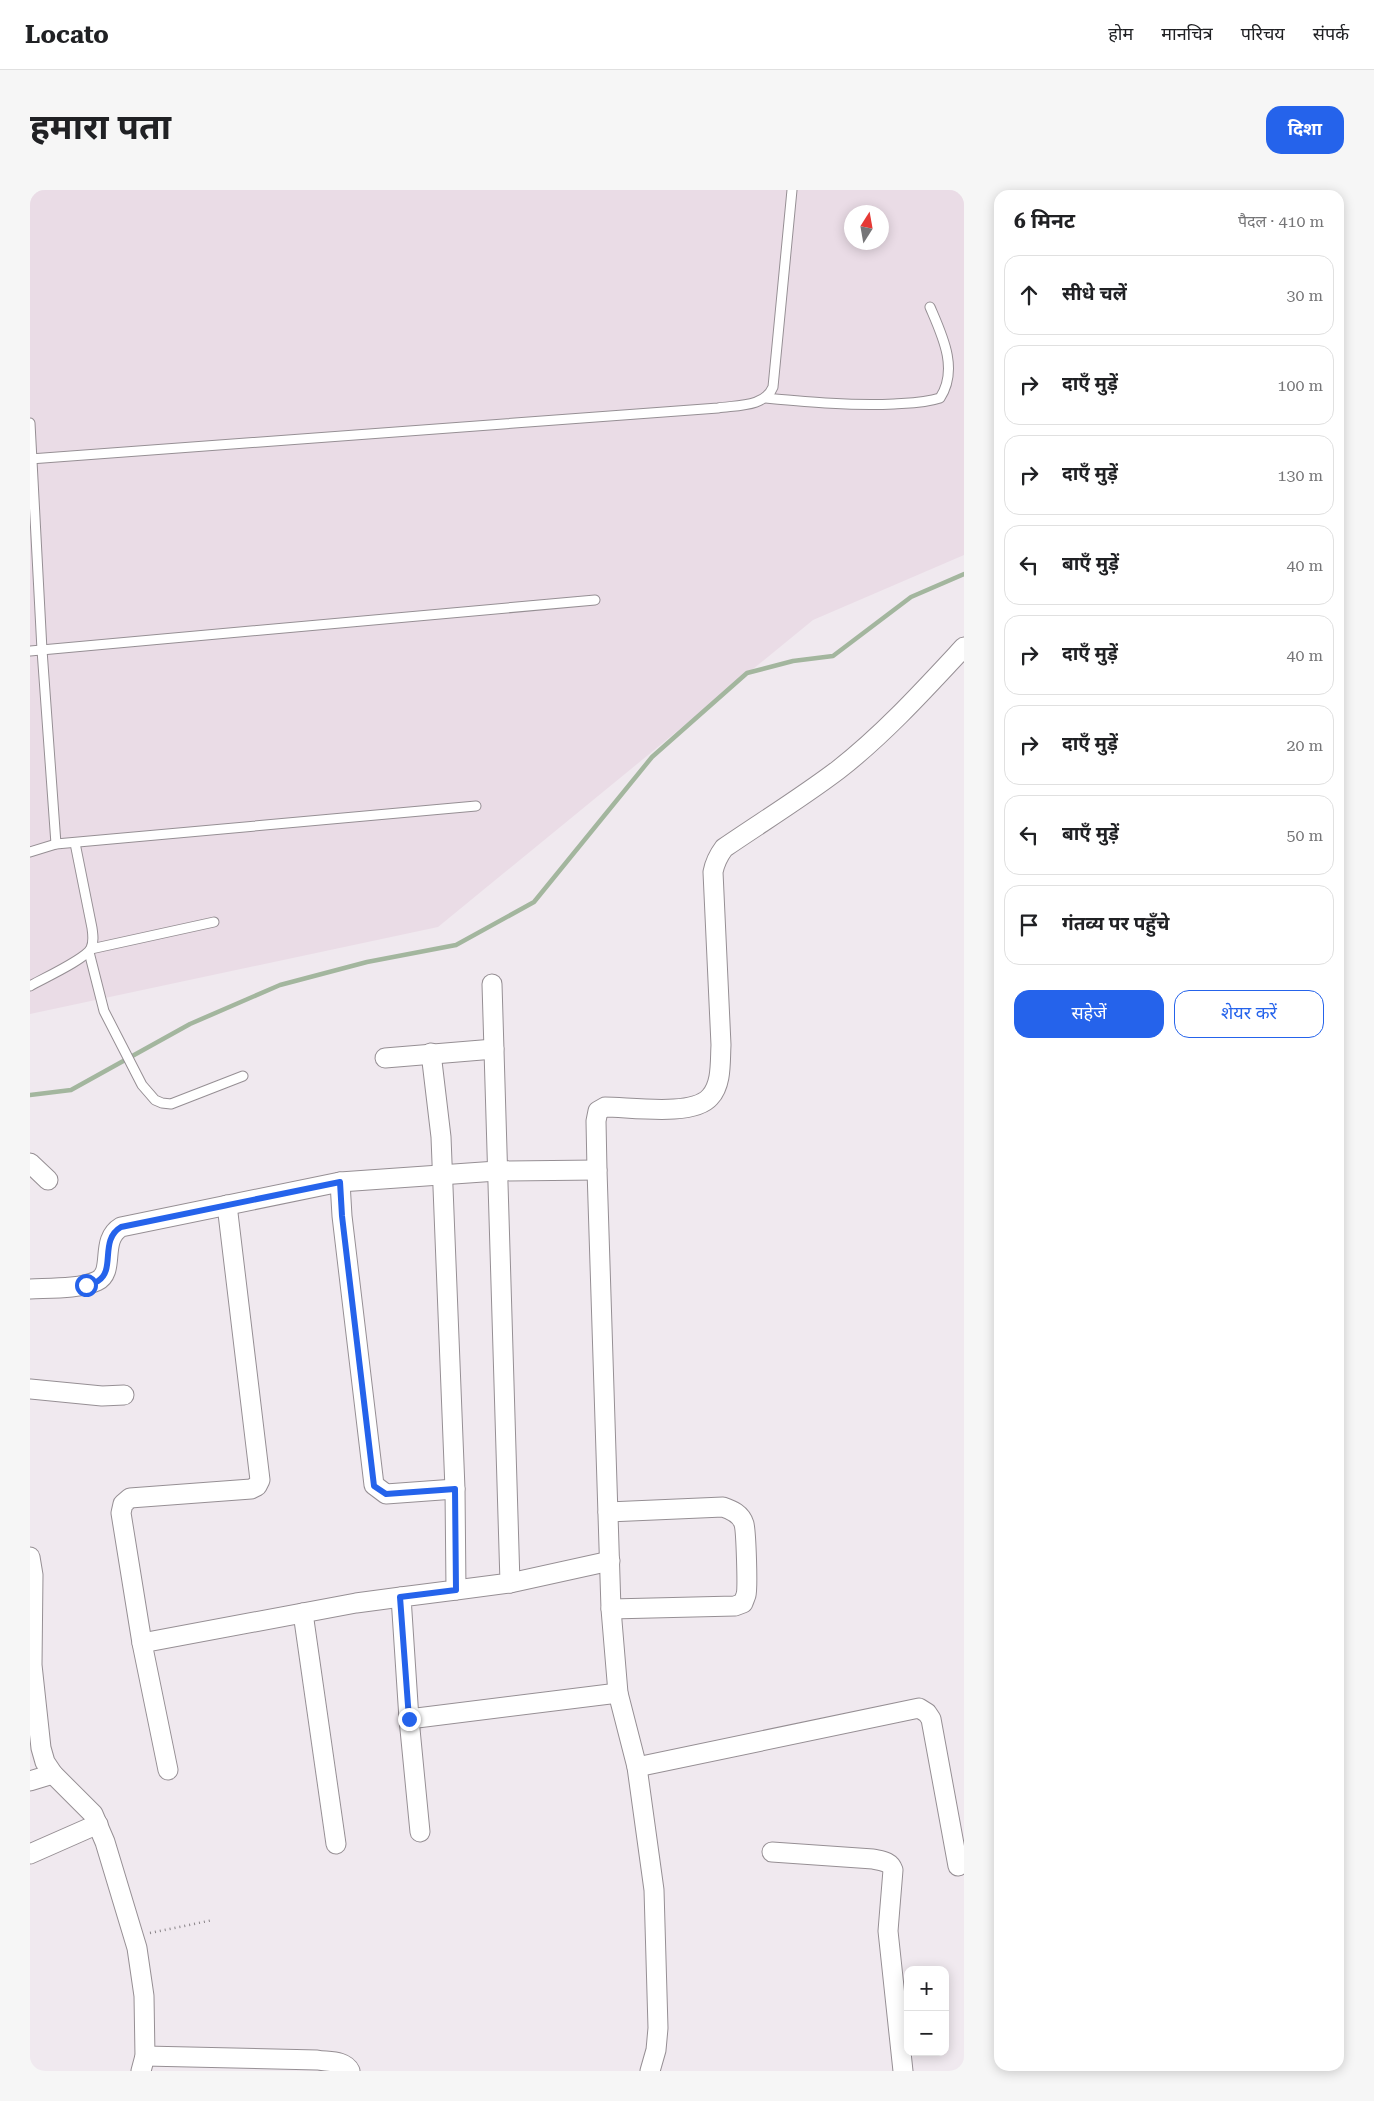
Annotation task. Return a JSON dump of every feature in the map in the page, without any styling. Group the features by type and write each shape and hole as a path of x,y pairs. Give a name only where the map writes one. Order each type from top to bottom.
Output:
{"street":[{"path":"650,2071 656,2050 658,2028 654,1890 637,1767 618,1693 611,1609 597,1170 596,1121 598,1111 605,1107 685,1109 698,1105 710,1098 716,1086 721,1045 713,872 719,854 724,848 801,797 881,734 964,647"},
{"path":"492,984 510,1583"},
{"path":"384,1058 494,1049"},
{"path":"431,1053 441,1137 455,1489 456,1590"},
{"path":"30,1163 48,1180"},
{"path":"30,1289 86,1285 98,1281 103,1276 106,1268 110,1238 114,1231 121,1227 340,1182 498,1171 597,1170"},
{"path":"340,1182 342,1216 374,1486 386,1494 455,1489"},
{"path":"168,1770 142,1644 121,1513 123,1504 130,1498 251,1489 257,1486 260,1480 227,1205"},
{"path":"30,1389 102,1396 124,1395"},
{"path":"608,1512 723,1507 739,1514 744,1523 746,1584 746,1594 743,1602 735,1606 611,1609"},
{"path":"30,1558 33,1575 32,1664 39,1730 45,1762 53,1774 84,1803 98,1824 133,1936 144,1996 143,2063 317,2060 343,2064 350,2071"},
{"path":"142,1644 356,1603 510,1583 610,1561"},
{"path":"400,1597 420,1832"},
{"path":"303,1613 336,1844"},
{"path":"409,1719 618,1693"},
{"path":"637,1767 919,1708 927,1713 931,1719 958,1866"},
{"path":"30,1781 53,1774"},
{"path":"30,1854 98,1824"},
{"path":"772,1852 873,1859 886,1861 894,1870 888,1931 903,2071"}],"lane":[{"path":"32,459 718,408 759,402 766,398 773,387 792,190"},
{"path":"766,398 830,404 884,404 940,398 948,382 948,354 930,307"},
{"path":"30,422 42,650 56,844"},
{"path":"30,651 595,600"},
{"path":"30,852 56,844 75,842 476,806"},
{"path":"75,842 92,928 93,942 90,950 104,1011 142,1085 154,1100 162,1104 171,1104 243,1076"},
{"path":"30,986 90,950 214,922"}],"path":[{"path":"133,1936 213,1920"}],"shaded area":[{"path":"30,190 964,190 964,555 813,620 438,927 30,1014"}],"waterway":[{"path":"30,1095 71,1090 190,1024 280,985 367,962 456,945 534,902 652,757 747,673 793,661 833,656 911,597 964,574"}],"route":[{"path":"86,1285 98,1281 103,1276 106,1268 110,1238 114,1231 121,1227 340,1182 342,1216 367,1409 374,1486 386,1494 455,1489 456,1590 400,1597 409,1719"}]}
